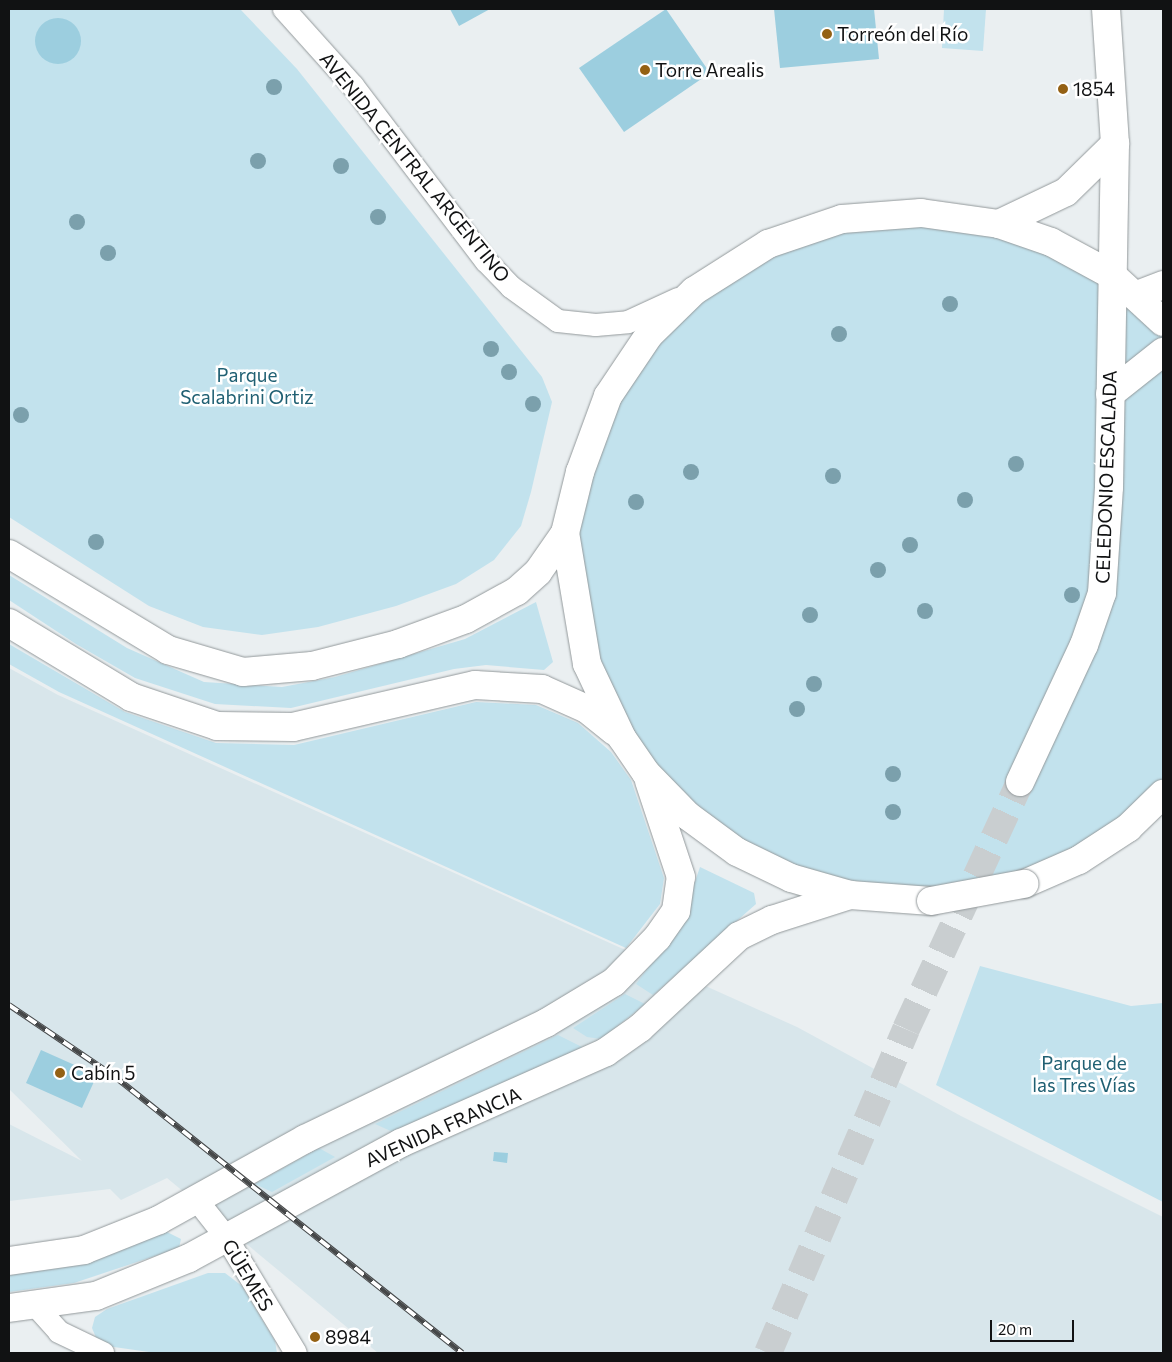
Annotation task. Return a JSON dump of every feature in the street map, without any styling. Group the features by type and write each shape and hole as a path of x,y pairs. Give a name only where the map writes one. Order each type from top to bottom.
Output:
{"main road":[{"name":"CELEDONIO ESCALADA","path":"1020,782 1084,645 1102,593 1110,394 1115,144 1106,9"},
{"path":"999,224 1066,192 1115,144"},
{"path":"1163,322 1137,295 1112,276 1051,242 999,224 921,213 842,220 768,244 694,291 649,335 608,396 580,472 566,533 587,664 622,738 646,773 688,816 737,852 791,878 850,895 931,901 1024,884 1079,860 1128,828 1163,794"},
{"path":"1137,295 1163,285"},
{"path":"1110,394 1163,352"},
{"path":"9,554 168,650 243,672 312,666 398,644 466,619 517,591 538,572 566,533"},
{"path":"9,623 132,697 217,726 293,727 475,685 542,689 587,708 622,738"},
{"path":"9,1260 84,1250 159,1220 305,1139 546,1023 614,982 657,938 676,911 681,877 646,773"},
{"name":"AVENIDA FRANCIA","path":"9,1308 96,1296 189,1258 401,1143 606,1052 640,1028 739,936 772,920 850,895"}],"street":[{"name":"AVENIDA CENTRAL ARGENTINO","path":"284,9 353,86 498,275 545,312 567,322 628,322 694,291"},
{"name":"GÜEMES","path":"196,1199 226,1237 296,1353"},
{"path":"35,1304 59,1332 103,1353"}],"shaded area":[{"path":"9,668 58,695 797,1027 961,1116 1163,1217 1163,1353 378,1353 167,1178 121,1200 110,1189 9,1201 9,1124 82,1161 9,1089"}],"green space":[{"name":"Parque Scalabrini Ortiz","path":"9,9 240,9 297,69 542,377 552,402 531,492 521,526 494,560 456,584 396,606 318,627 262,635 203,627 149,606 9,517"},
{"path":"944,9 986,9 983,51 942,48"},
{"path":"921,213 1051,242 1163,322 1163,794 1024,884 850,895 737,852 622,738 570,583 580,472 649,335 768,244"},
{"path":"9,575 127,648 204,682 282,687 335,677 465,639 536,602 553,662 544,670 486,665 454,669 291,708 215,704 135,678 76,644 9,600"},
{"path":"9,644 125,712 216,743 294,745 476,702 536,705 578,723 611,752 631,780 664,878 660,904 626,948 59,692 9,664"},
{"path":"700,867 754,893 756,904 653,995 636,984 680,925"},
{"name":"Parque de las Tres Vías","path":"980,966 1131,1006 1163,1003 1163,1202 936,1085"},
{"path":"625,994 645,1004 601,1039 587,1037 573,1028"},
{"path":"558,1035 586,1049 393,1132 375,1124"},
{"path":"319,1148 335,1157 272,1192 255,1184"},
{"path":"165,1231 181,1239 179,1248 74,1283 9,1292 9,1275 82,1263"},
{"path":"208,1273 225,1273 242,1286 275,1341 277,1353 156,1353 107,1346 97,1340 92,1328 95,1317 107,1309"}],"building":[{"path":"450,9 490,9 459,26"},
{"name":"Torre Arealis","path":"666,9 710,73 624,132 579,68"},
{"name":"Torreón del Río","path":"774,9 874,9 879,59 780,68"},
{"path":"53,18 63,18 77,28 81,41 77,54 71,60 63,64 53,64 39,54 35,46 35,36 45,22"},
{"name":"Cabín 5","path":"41,1050 97,1075 82,1108 26,1083"},
{"path":"494,1152 508,1153 507,1163 493,1161"}],"tunnel":[{"path":"768,1353 906,1029 1020,782"}],"railway":[{"path":"9,1005 114,1076 462,1353"}],"place":[{"name":"Torreón del Río","path":"827,34"},
{"name":"Torre Arealis","path":"645,70"},
{"name":"1854","path":"1063,89"},
{"name":"Cabín 5","path":"60,1073"},
{"name":"8984","path":"315,1337"}]}
